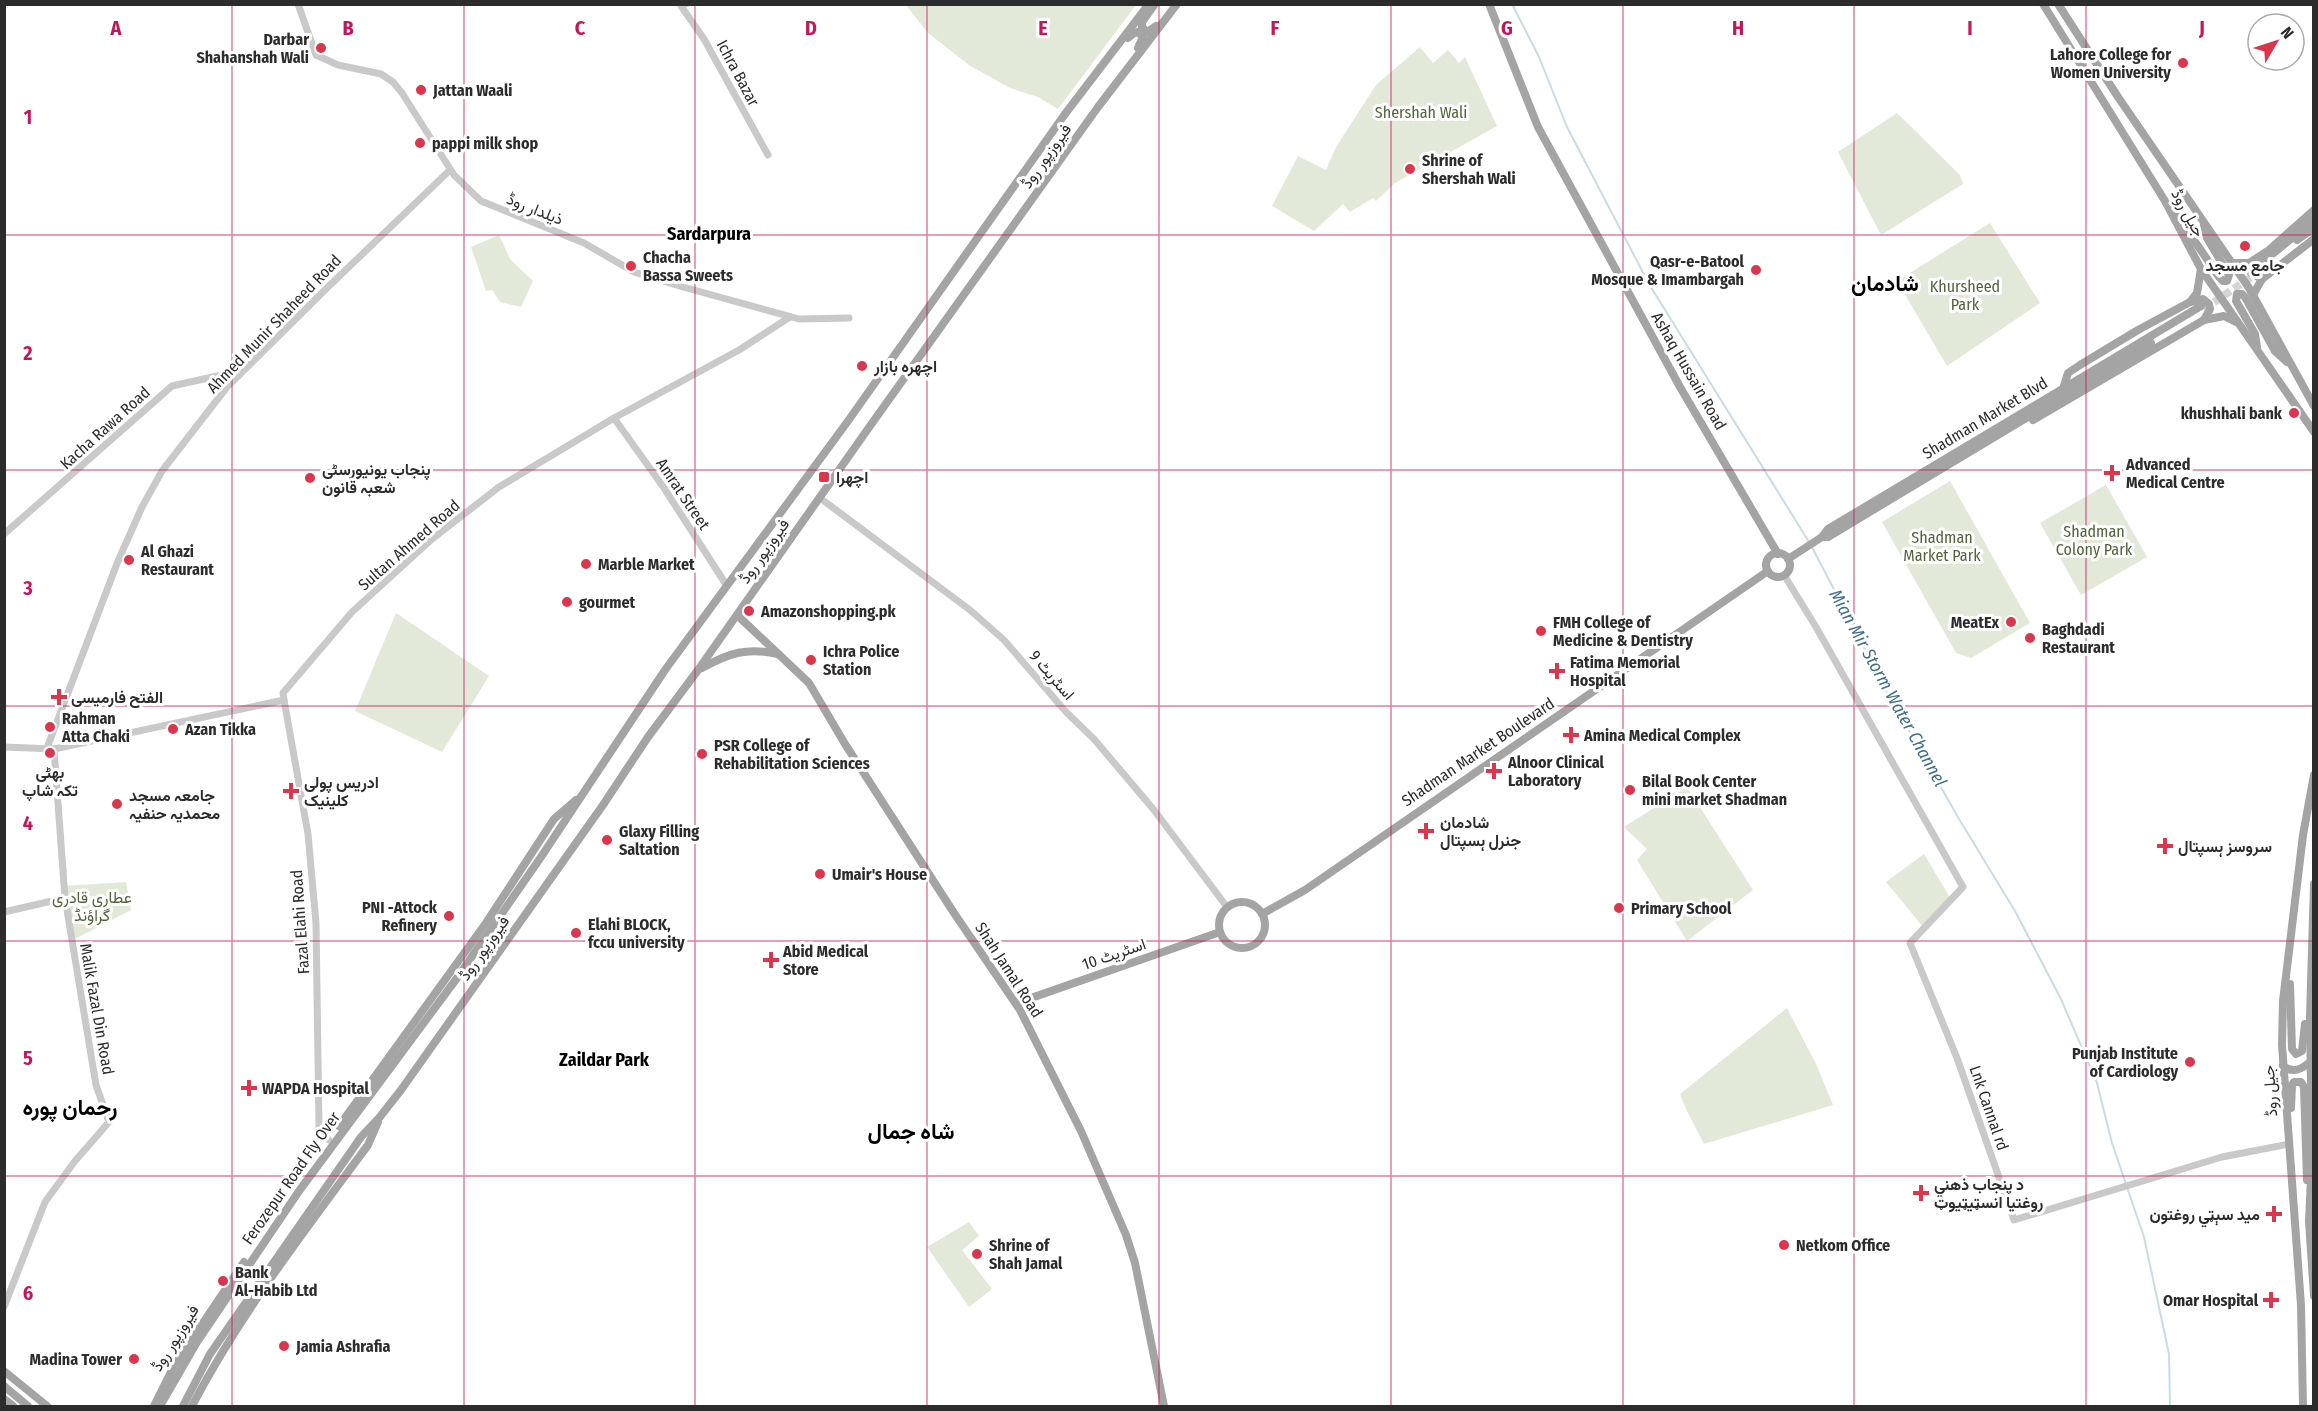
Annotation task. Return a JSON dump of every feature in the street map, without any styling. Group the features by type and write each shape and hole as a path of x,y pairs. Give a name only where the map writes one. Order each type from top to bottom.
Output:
{"main road":[{"name":"فیروزپور روڈ","path":"541,857 665,670 860,404 1085,88 1149,4"},
{"path":"1155,4 1142,22 1142,27 1147,32 1152,31 1175,4"},
{"name":"فیروزپور روڈ","path":"183,1407 210,1354 361,1137 380,1118 518,926 648,737 1098,107 1175,4"},
{"name":"Ashaq Hussain Road","path":"1489,4 1538,127 1677,381 1778,554"},
{"name":"جیل روڈ","path":"2043,4 2165,201 2201,269 2313,432"},
{"name":"جیل روڈ","path":"2058,4 2233,263 2253,295 2313,406"},
{"path":"1085,88 1097,80 1130,36 1138,32 1143,37 1141,45 1098,107"},
{"path":"2165,201 2177,213 2219,277 2225,281 2229,279 2229,275 2207,238 2204,222"},
{"path":"2233,263 2249,263 2269,250 2313,210"},
{"path":"2313,220 2261,267 2313,228"},
{"path":"2253,295 2262,279 2313,239"},
{"path":"2249,263 2251,273 2262,279"},
{"path":"2190,302 2197,293 2201,269"},
{"path":"2257,350 2255,334 2236,301 2237,294 2242,294 2275,351 2291,365"},
{"path":"2063,388 2068,373 2138,330 2190,302 2203,299 2209,304 2210,309 2204,320"},
{"name":"Shadman Market Blvd","path":"1829,532 2063,388 2203,307 2021,422"},
{"path":"1788,559 1829,532 2021,422 2036,420 2204,320 2224,316 2242,326"},
{"path":"1778,554 1788,559 1790,566 1784,575 1774,576 1768,571 1768,560 1778,554"},
{"name":"Shadman Market Boulevard","path":"1262,914 1305,890 1768,571"},
{"name":"Shah Jamal Road","path":"737,615 809,683 845,744 954,913 1017,1003 1081,1131 1126,1235 1135,1263 1164,1407"},
{"path":"698,670 741,651 758,650 778,654"},
{"name":"جیل روڈ","path":"2303,1407 2301,1305 2283,1066 2283,1001 2303,835 2313,775"},
{"name":"فیروزپور روڈ","path":"154,1407 174,1366 329,1140 486,922 554,819 584,793"},
{"name":"Ferozepur Road Fly Over","path":"160,1407 197,1342 299,1191 457,978 541,857"},
{"path":"2309,1221 2312,1157 2310,1062 2313,884"},
{"path":"1234,904 1250,904 1262,914 1264,932 1256,943 1250,947 1236,947 1229,944 1220,932 1220,919 1227,908 1234,904"},
{"name":"اسٹریٹ 10","path":"1017,1003 1220,932"},
{"path":"2290,957 2292,1049 2296,1054 2301,1053 2303,1048 2311,970"},
{"path":"2283,1066 2287,1069 2298,1070 2310,1062"},
{"path":"2289,1144 2292,1086 2297,1082 2304,1087 2313,1296"},
{"name":"فیروزپور روڈ","path":"192,1407 217,1362 270,1280 368,1146 380,1118"},
{"path":"4,1371 47,1407"},
{"path":"4,1386 28,1407"},
{"path":"4,1399 13,1407"}],"street":[{"name":"ذیلدار روڈ","path":"298,4 316,55 336,64 381,74 393,82 450,170 481,201 584,243 634,272 723,300 799,319 849,318"},
{"name":"Ichra Bazar","path":"683,5 768,156"},
{"name":"Ahmed Munir Shaheed Road","path":"51,748 118,561 142,507 162,471 227,387 450,170"},
{"name":"Sultan Ahmed Road","path":"284,700 283,693 352,612 432,539 499,488 614,418 740,350 790,317"},
{"name":"Kacha Rawa Road","path":"4,534 172,386 222,375 238,376"},
{"name":"Amrat Street","path":"614,418 666,491 727,586"},
{"name":"اسٹریٹ 9","path":"820,498 970,610 1004,640 1066,712 1094,739 1154,810 1227,908"},
{"name":"Lnk Cannal rd","path":"1784,575 1816,627 1963,887 1910,943 1958,1059 2014,1220 2222,1157 2289,1144"},
{"path":"4,747 51,748 284,700"},
{"name":"Fazal Elahi Road","path":"284,700 308,834 317,944 319,1128 329,1140"},
{"name":"Malik Fazal Din Road","path":"4,1307 45,1202 75,1161 109,1122 96,1085 64,898 51,748"},
{"path":"4,912 64,898"}],"green space":[{"path":"906,5 1136,5 1058,109 1038,97 1010,88 969,65 928,33"},
{"name":"Shershah Wali","path":"1420,47 1433,63 1448,50 1459,63 1465,57 1497,126 1395,183 1376,201 1373,198 1350,212 1343,204 1314,231 1272,206 1298,156 1326,170 1336,147 1376,85"},
{"path":"1897,113 1960,175 1963,184 1881,235 1838,152"},
{"name":"Khursheed Park","path":"1990,223 2040,303 1947,366 1897,281"},
{"path":"499,235 510,259 533,281 521,307 500,302 492,290 486,291 471,247"},
{"name":"Shadman Market Park","path":"1950,481 2030,623 1971,658 1956,653 1882,522"},
{"name":"Shadman Colony Park","path":"2106,485 2147,557 2081,595 2040,523"},
{"path":"396,613 489,676 442,752 355,711"},
{"path":"1687,787 1753,890 1687,941 1637,860 1647,849 1624,827"},
{"path":"1924,854 1952,901 1924,928 1886,882"},
{"name":"عطاری قادری گراؤنڈ","path":"126,882 131,910 71,941 63,886"},
{"path":"1787,1008 1817,1066 1833,1105 1704,1144 1680,1094"},
{"path":"969,1222 979,1236 962,1250 992,1289 969,1307 927,1247"}],"waterway":[{"name":"Mian Mir Storm Water Channel","path":"1512,4 1539,57 1567,127 1649,284 1809,542"},
{"name":"Mian Mir Storm Water Channel","path":"1812,547 1887,692 1959,819 2015,911 2061,999 2097,1083 2112,1143 2144,1237 2169,1354 2170,1406"}],"tunnel":[{"path":"2204,309 2263,269"}],"place":[{"name":"Darbar Shahanshah Wali","path":"321,48"},
{"name":"Lahore College for Women University","path":"2183,63"},
{"name":"Jattan Waali","path":"421,90"},
{"name":"pappi milk shop","path":"420,143"},
{"name":"Shrine of Shershah Wali","path":"1410,169"},
{"name":"جامع مسجد","path":"2245,246"},
{"name":"Chacha Bassa Sweets","path":"631,266"},
{"name":"Qasr-e-Batool Mosque & Imambargah","path":"1756,270"},
{"name":"اچھرہ بازار","path":"862,366"},
{"name":"khushhali bank","path":"2294,413"},
{"name":"Advanced Medical Centre","path":"2112,473"},
{"name":"اچھرا","path":"824,477"},
{"name":"پنجاب یونیورسٹی شعبہ قانون","path":"310,478"},
{"name":"Al Ghazi Restaurant","path":"129,560"},
{"name":"Marble Market","path":"586,564"},
{"name":"gourmet","path":"567,602"},
{"name":"Amazonshopping.pk","path":"749,611"},
{"name":"MeatEx","path":"2011,622"},
{"name":"FMH College of Medicine & Dentistry","path":"1541,631"},
{"name":"Baghdadi Restaurant","path":"2030,638"},
{"name":"Ichra Police Station","path":"811,660"},
{"name":"Fatima Memorial Hospital","path":"1557,671"},
{"name":"الفتح فارمیسی","path":"59,697"},
{"name":"Rahman Atta Chaki","path":"50,727"},
{"name":"Azan Tikka","path":"173,729"},
{"name":"Amina Medical Complex","path":"1571,735"},
{"name":"بھٹی تکہ شاپ","path":"50,753"},
{"name":"PSR College of Rehabilitation Sciences","path":"702,754"},
{"name":"Alnoor Clinical Laboratory","path":"1494,771"},
{"name":"Bilal Book Center mini market Shadman","path":"1630,790"},
{"name":"ادریس پولی کلینیک","path":"291,791"},
{"name":"جامعہ مسجد محمدیہ حنفیہ","path":"117,804"},
{"name":"شادمان جنرل ہسپتال","path":"1426,831"},
{"name":"Glaxy Filling Saltation","path":"607,840"},
{"name":"سروسز ہسپتال","path":"2165,846"},
{"name":"Umair's House","path":"820,874"},
{"name":"Primary School","path":"1619,908"},
{"name":"PNI -Attock Refinery","path":"449,916"},
{"name":"Elahi BLOCK, fccu university","path":"576,933"},
{"name":"Abid Medical Store","path":"771,960"},
{"name":"Punjab Institute of Cardiology","path":"2190,1062"},
{"name":"WAPDA Hospital","path":"249,1088"},
{"name":"د پنجاب ذهني روغتیا انسټیټیوټ","path":"1921,1193"},
{"name":"مید سېټي روغتون","path":"2274,1214"},
{"name":"Netkom Office","path":"1784,1245"},
{"name":"Shrine of Shah Jamal","path":"977,1254"},
{"name":"Bank Al-Habib Ltd","path":"223,1281"},
{"name":"Omar Hospital","path":"2271,1300"},
{"name":"Jamia Ashrafia","path":"284,1346"},
{"name":"Madina Tower","path":"134,1359"}],"district":[{"name":"Sardarpura","path":"709,234"},
{"name":"شادمان","path":"1885,283"},
{"name":"Zaildar Park","path":"604,1060"},
{"name":"رحمان پورہ","path":"70,1107"},
{"name":"شاہ جمال","path":"911,1131"}]}
